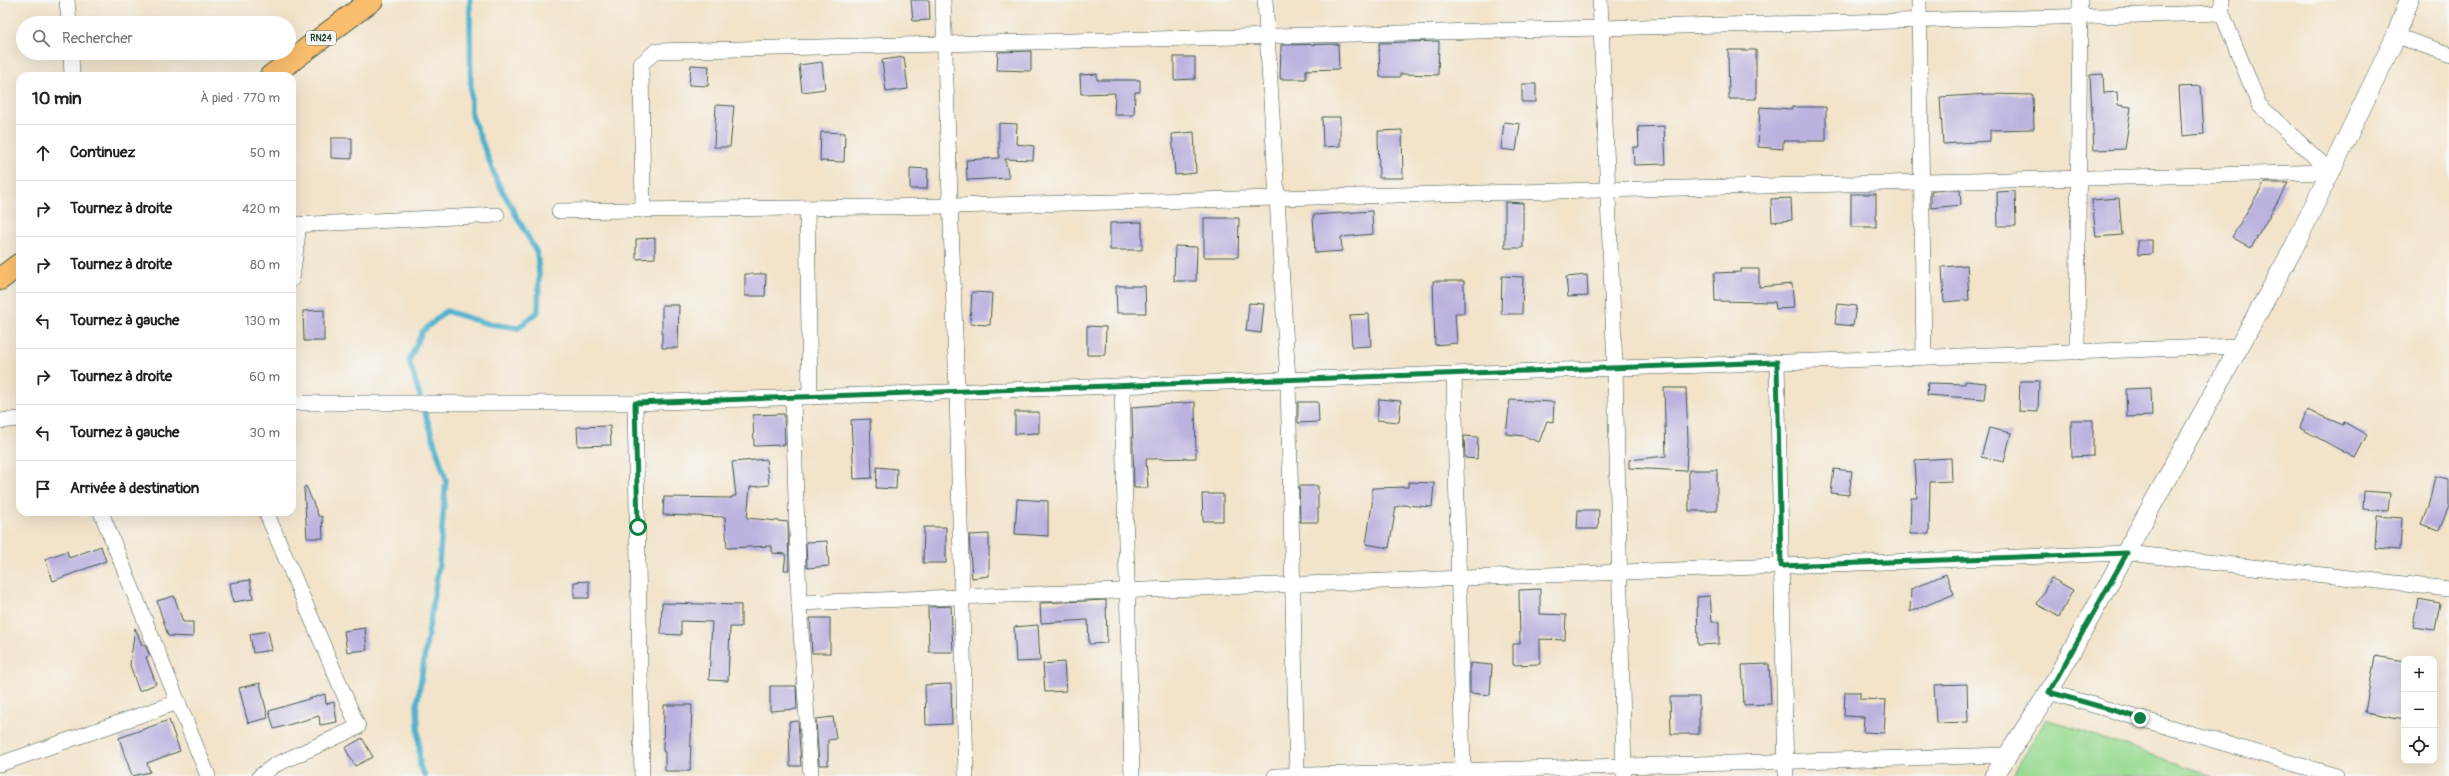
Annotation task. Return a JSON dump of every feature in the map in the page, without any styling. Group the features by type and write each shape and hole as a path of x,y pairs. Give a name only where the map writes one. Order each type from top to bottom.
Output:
{"main road":[{"name":"RN24","path":"296,57 372,0"},
{"name":"RN24","path":"276,72 292,60"},
{"path":"0,279 16,267"}],"street":[{"path":"67,0 68,16"},
{"path":"943,0 957,391 966,776"},
{"path":"1265,0 1288,380 1297,776"},
{"path":"1600,0 1615,368 1624,771"},
{"path":"1919,0 1924,357"},
{"path":"2078,352 2080,0"},
{"path":"1994,776 2049,692 2127,553 2293,249 2396,36 2409,0"},
{"path":"644,210 641,64 656,51 2080,16 2222,6 2259,105 2331,172"},
{"path":"2396,36 2449,54"},
{"path":"71,60 72,72"},
{"path":"559,211 950,206 2331,172"},
{"path":"807,208 810,396"},
{"path":"296,225 497,214"},
{"path":"296,403 635,403 2240,346"},
{"path":"1777,362 1786,769"},
{"path":"1454,374 1463,773"},
{"path":"1122,386 1132,776"},
{"path":"793,397 799,603 811,776"},
{"path":"635,403 642,776"},
{"path":"0,421 16,419"},
{"path":"103,516 208,776"},
{"path":"260,776 275,765 358,727 268,516"},
{"path":"799,603 2127,553 2449,589"},
{"path":"2049,692 2336,776"},
{"path":"0,764 178,702"},
{"path":"1274,776 1786,769 2008,755"}],"green space":[{"path":"2046,719 2214,776 2012,776"}],"building":[{"path":"911,0 929,0 930,20 913,21"},
{"path":"1439,41 1438,75 1400,74 1400,77 1380,77 1379,43"},
{"path":"1338,44 1339,69 1306,70 1306,79 1280,79 1281,45"},
{"path":"1728,50 1756,50 1756,99 1729,99"},
{"path":"1031,51 1031,71 997,70 998,52"},
{"path":"904,57 908,89 886,92 882,60"},
{"path":"1174,57 1195,57 1195,79 1174,80"},
{"path":"822,62 825,89 802,92 799,65"},
{"path":"691,65 709,66 708,86 689,85"},
{"path":"1097,74 1097,80 1140,80 1140,92 1135,92 1134,115 1114,115 1115,93 1081,94 1080,75"},
{"path":"2103,74 2104,93 2117,92 2118,105 2131,107 2125,149 2094,150 2090,75"},
{"path":"1522,84 1536,84 1536,102 1522,102"},
{"path":"2201,86 2204,134 2182,136 2179,87"},
{"path":"1988,94 2033,95 2034,129 1990,130 1990,141 1943,144 1940,97"},
{"path":"716,105 734,106 730,147 714,147"},
{"path":"1760,107 1792,109 1792,107 1826,107 1826,141 1783,141 1783,149 1758,147"},
{"path":"1322,117 1340,117 1340,146 1323,147"},
{"path":"1504,122 1520,124 1516,151 1501,149"},
{"path":"999,123 1017,124 1016,144 1034,146 1033,160 1005,159 1009,178 967,180 966,160 999,158"},
{"path":"1664,126 1666,164 1634,165 1633,147 1639,147 1638,127"},
{"path":"1402,130 1403,178 1379,178 1378,131"},
{"path":"821,132 845,133 844,162 820,161"},
{"path":"1194,132 1196,173 1175,175 1172,134"},
{"path":"331,138 352,138 352,159 331,158"},
{"path":"910,168 928,169 927,189 910,189"},
{"path":"2264,183 2288,183 2251,248 2232,237"},
{"path":"1960,190 1961,205 1931,208 1931,191"},
{"path":"2015,191 2016,226 1998,226 1997,192"},
{"path":"1851,194 1876,194 1876,227 1851,227"},
{"path":"1791,198 1792,220 1772,222 1771,199"},
{"path":"2119,198 2122,235 2096,237 2092,200"},
{"path":"1505,202 1523,203 1523,248 1505,248"},
{"path":"1372,211 1373,234 1341,237 1342,251 1315,253 1313,215"},
{"path":"1204,218 1239,218 1238,257 1204,257"},
{"path":"1142,222 1142,250 1110,250 1110,223"},
{"path":"655,238 655,258 636,259 636,239"},
{"path":"2138,240 2152,240 2152,254 2138,255"},
{"path":"1175,246 1197,247 1196,281 1174,281"},
{"path":"1967,265 1969,300 1944,302 1942,267"},
{"path":"1741,269 1759,269 1759,287 1792,284 1794,308 1776,309 1775,302 1715,301 1714,273 1741,272"},
{"path":"745,274 766,274 765,296 745,296"},
{"path":"1587,275 1588,296 1568,297 1566,277"},
{"path":"1502,276 1523,277 1522,314 1501,314"},
{"path":"1433,281 1464,281 1464,313 1455,313 1457,343 1435,345"},
{"path":"1116,286 1145,286 1146,313 1117,313"},
{"path":"972,292 992,293 990,325 970,324"},
{"path":"1249,303 1264,304 1261,333 1246,331"},
{"path":"1838,304 1856,306 1853,326 1835,324"},
{"path":"662,305 679,305 678,348 662,348"},
{"path":"324,310 324,341 304,341 303,311"},
{"path":"1369,314 1371,346 1352,347 1350,315"},
{"path":"1087,326 1106,327 1105,355 1087,355"},
{"path":"1965,381 1986,383 1984,399 1927,395 1928,383 1965,384"},
{"path":"2020,381 2039,381 2038,412 2019,411"},
{"path":"1664,388 1686,388 1688,441 1686,471 1629,468 1629,460 1666,456"},
{"path":"2151,388 2152,416 2127,417 2126,389"},
{"path":"1379,399 1401,401 1399,422 1377,420"},
{"path":"1510,400 1554,402 1553,422 1547,421 1539,442 1524,436 1506,434"},
{"path":"1195,402 1196,458 1146,459 1148,488 1134,488 1132,407"},
{"path":"1298,402 1318,402 1319,422 1298,423"},
{"path":"2307,410 2343,425 2344,422 2367,435 2355,458 2300,428"},
{"path":"1015,412 1039,412 1039,433 1015,434"},
{"path":"784,414 785,445 754,446 753,415"},
{"path":"870,419 872,478 854,479 851,420"},
{"path":"2071,420 2093,420 2093,456 2072,457"},
{"path":"610,426 611,445 578,446 577,427"},
{"path":"1989,428 2011,433 2004,462 1981,457"},
{"path":"1464,436 1478,437 1477,459 1465,458"},
{"path":"1951,458 1952,481 1930,482 1929,534 1910,534 1911,498 1917,498 1915,460"},
{"path":"766,459 769,485 750,487 747,518 788,522 789,570 784,570 786,554 772,553 772,546 727,548 725,517 663,515 664,497 732,498 732,496 736,496 732,462"},
{"path":"877,467 897,469 896,489 876,488"},
{"path":"1834,469 1852,471 1849,495 1831,493"},
{"path":"1689,470 1717,470 1717,511 1689,511"},
{"path":"2435,476 2449,479 2449,506 2439,531 2421,524 2428,507"},
{"path":"1408,482 1434,483 1432,507 1403,505 1396,507 1389,548 1366,544 1372,505 1372,488 1408,487"},
{"path":"306,486 319,517 322,516 323,538 307,538 304,487"},
{"path":"1299,486 1318,486 1318,522 1300,522"},
{"path":"2364,491 2390,493 2388,511 2363,509"},
{"path":"1202,494 1223,494 1223,521 1203,521"},
{"path":"1017,499 1048,501 1048,536 1015,534"},
{"path":"1578,510 1599,510 1598,529 1577,529"},
{"path":"2377,516 2402,518 2400,550 2375,548"},
{"path":"924,527 946,527 946,563 923,563"},
{"path":"989,534 989,576 972,578 969,535"},
{"path":"827,541 829,566 807,568 806,542"},
{"path":"101,546 106,561 53,581 45,559 67,551 69,558"},
{"path":"1946,574 1954,594 1910,612 1911,589"},
{"path":"2051,578 2073,590 2059,617 2037,604"},
{"path":"250,580 253,599 233,602 230,583"},
{"path":"589,581 589,598 574,598 574,582"},
{"path":"1540,589 1540,614 1566,615 1565,640 1540,639 1540,664 1513,665 1513,644 1520,644 1519,590"},
{"path":"174,596 183,622 193,622 193,637 168,636 157,601"},
{"path":"1710,596 1712,622 1719,622 1719,644 1698,645 1697,597"},
{"path":"2418,599 2440,603 2435,630 2413,627"},
{"path":"1106,600 1107,643 1089,644 1088,620 1041,623 1040,603"},
{"path":"662,603 741,605 741,627 730,627 728,681 709,680 712,622 681,621 681,635 661,634"},
{"path":"951,606 953,652 929,652 928,607"},
{"path":"810,618 830,618 830,653 812,653"},
{"path":"1038,625 1040,661 1016,662 1014,627"},
{"path":"135,628 142,645 145,645 150,656 146,657 156,684 139,691 130,665"},
{"path":"365,628 367,650 347,652 344,631"},
{"path":"268,631 272,650 253,653 250,634"},
{"path":"2375,656 2401,660 2401,718 2365,712"},
{"path":"1064,662 1066,691 1045,692 1043,664"},
{"path":"1470,663 1492,665 1490,695 1470,693"},
{"path":"1769,664 1771,704 1744,705 1742,665"},
{"path":"260,683 268,718 248,723 239,688"},
{"path":"951,684 952,724 926,725 925,685"},
{"path":"1967,684 1968,722 1936,723 1934,685"},
{"path":"770,686 796,686 797,709 770,711"},
{"path":"1845,692 1860,692 1860,699 1886,700 1884,733 1863,732 1864,717 1844,716"},
{"path":"325,694 326,704 334,702 337,722 320,725 319,716 274,729 269,711"},
{"path":"1670,697 1699,697 1699,734 1671,734"},
{"path":"664,705 692,705 690,771 665,771 665,752 663,751"},
{"path":"833,717 836,739 828,740 828,765 819,765 816,719"},
{"path":"169,720 180,751 147,763 150,772 132,776 119,738"},
{"path":"798,721 801,766 790,766 789,722"},
{"path":"362,738 373,757 355,766 345,748"}],"waterway":[{"path":"425,776 420,767 417,705 439,564 446,480 409,361 422,332 446,311 485,323 518,328 538,312 539,274 537,253 496,179 471,113 470,0"}],"route":[{"path":"638,527 635,403 1777,362 1781,566 2127,553 2049,692 2140,718"}]}
